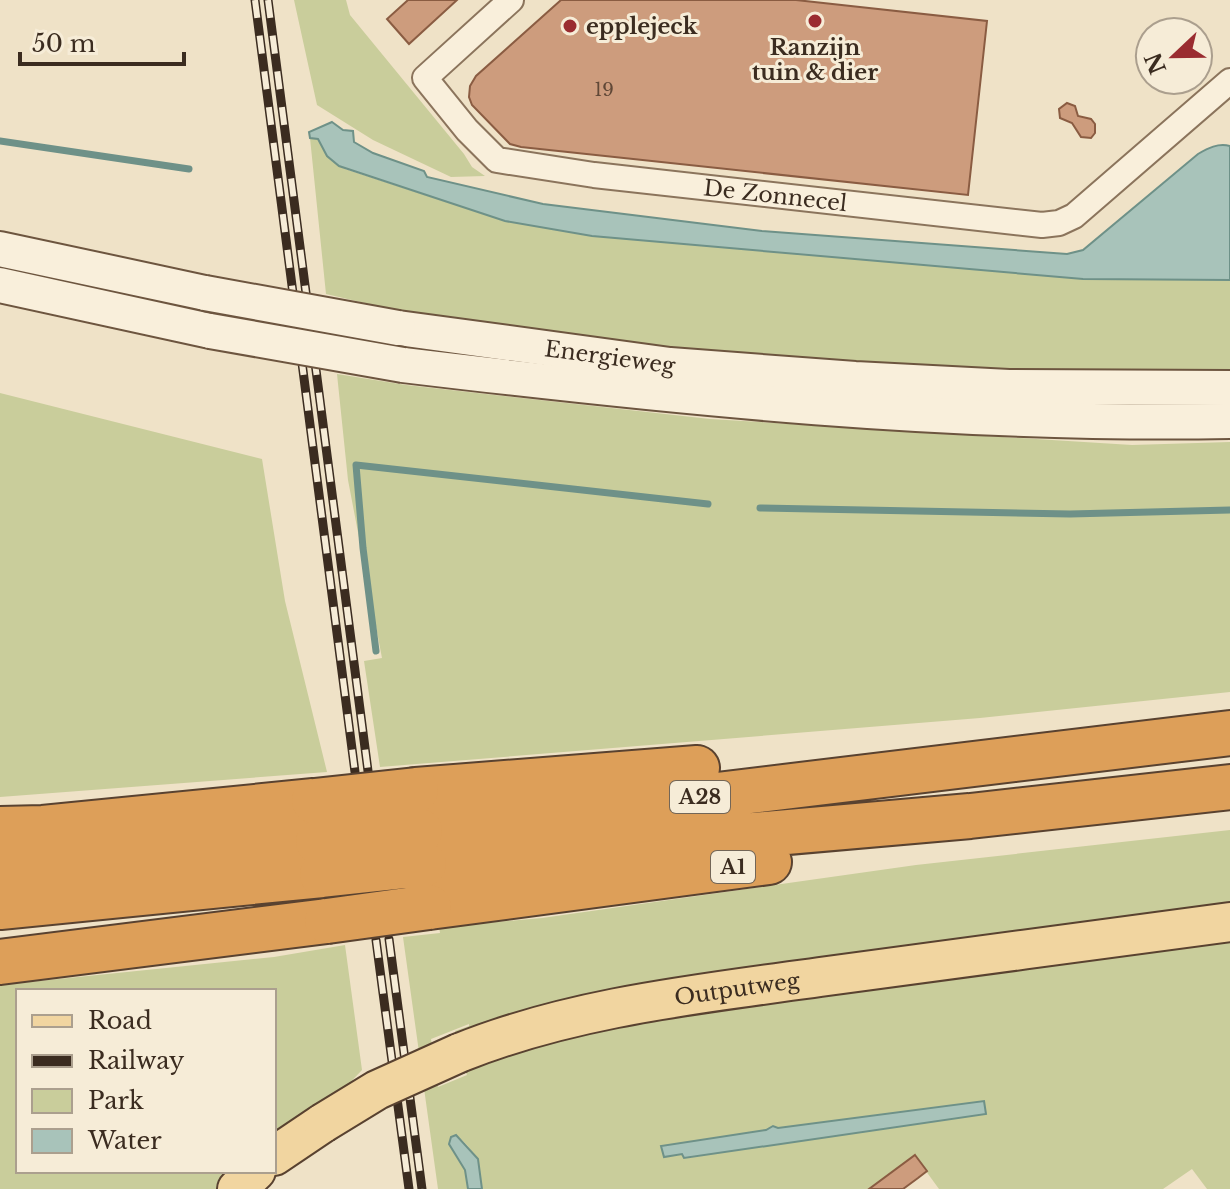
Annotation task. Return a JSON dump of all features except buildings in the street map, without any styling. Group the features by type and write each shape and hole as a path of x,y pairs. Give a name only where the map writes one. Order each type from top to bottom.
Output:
{"highway":[{"name":"A28","path":"0,907 318,839 1230,733"},
{"name":"A28","path":"0,873 420,829 1034,809 1230,787"},
{"name":"A1","path":"0,962 789,860 1034,809"},
{"name":"A28","path":"0,829 318,839"}],"main road":[{"name":"Energieweg","path":"0,249 205,293 398,328 670,365 1009,387 1230,388"},
{"name":"Energieweg","path":"0,285 210,331 403,365 589,388 787,406 1007,420 1230,421"},
{"name":"Outputweg","path":"276,1155 377,1090 493,1039 552,1023 702,993 1230,922"},
{"path":"237,1189 254,1173"}],"street":[{"name":"De Zonnecel","path":"511,0 425,78 467,130 497,160 625,179 1042,225 1059,223 1074,216 1230,81"}],"green space":[{"path":"294,0 346,0 350,15 472,167 485,176 451,177 373,140 317,105"},
{"path":"310,138 318,139 332,161 345,169 505,221 592,236 1083,279 1230,280 1230,373 1010,370 854,363 691,350 395,310 326,294"},
{"path":"337,374 406,385 710,419 1132,445 1230,442 1230,692 980,718 380,767 364,661 382,658 348,480"},
{"path":"0,393 262,459 285,601 327,772 0,797"},
{"path":"1230,830 1230,908 456,1037 455,1031 469,1024 431,1039 438,1087 467,1075 465,1070 559,1034 1230,933 1230,1189 1207,1189 1192,1169 1163,1189 939,1189 915,1156 869,1189 482,1189 476,1158 455,1135 451,1137 450,1147 465,1170 468,1189 438,1189 403,937 440,933 439,927 542,918 916,865"},
{"path":"345,945 362,1070 342,1091 276,1141 276,989 16,989 16,1173 240,1173 222,1189 0,1189 0,985 274,957"}],"water":[{"path":"332,122 343,130 353,131 354,142 373,153 424,171 427,177 543,204 762,231 1067,254 1083,250 1198,154 1221,145 1230,146 1230,280 1083,279 592,236 505,221 339,166 327,156 318,139 310,138 309,132"},
{"path":"984,1101 986,1114 684,1158 682,1154 664,1157 661,1146 766,1130 773,1126 778,1128"},
{"path":"456,1135 478,1159 482,1189 468,1189 465,1170 449,1144 451,1137"}],"waterway":[{"path":"0,141 189,169"},
{"path":"376,651 356,465 708,504"},
{"path":"760,508 1070,514 1230,510"}],"railway":[{"path":"255,0 355,772"},
{"path":"268,0 368,771"},
{"path":"389,939 422,1189"},
{"path":"376,940 409,1189"}],"place":[{"name":"Ranzijn tuin & dier","path":"815,21"},
{"name":"epplejeck","path":"570,26"}]}
